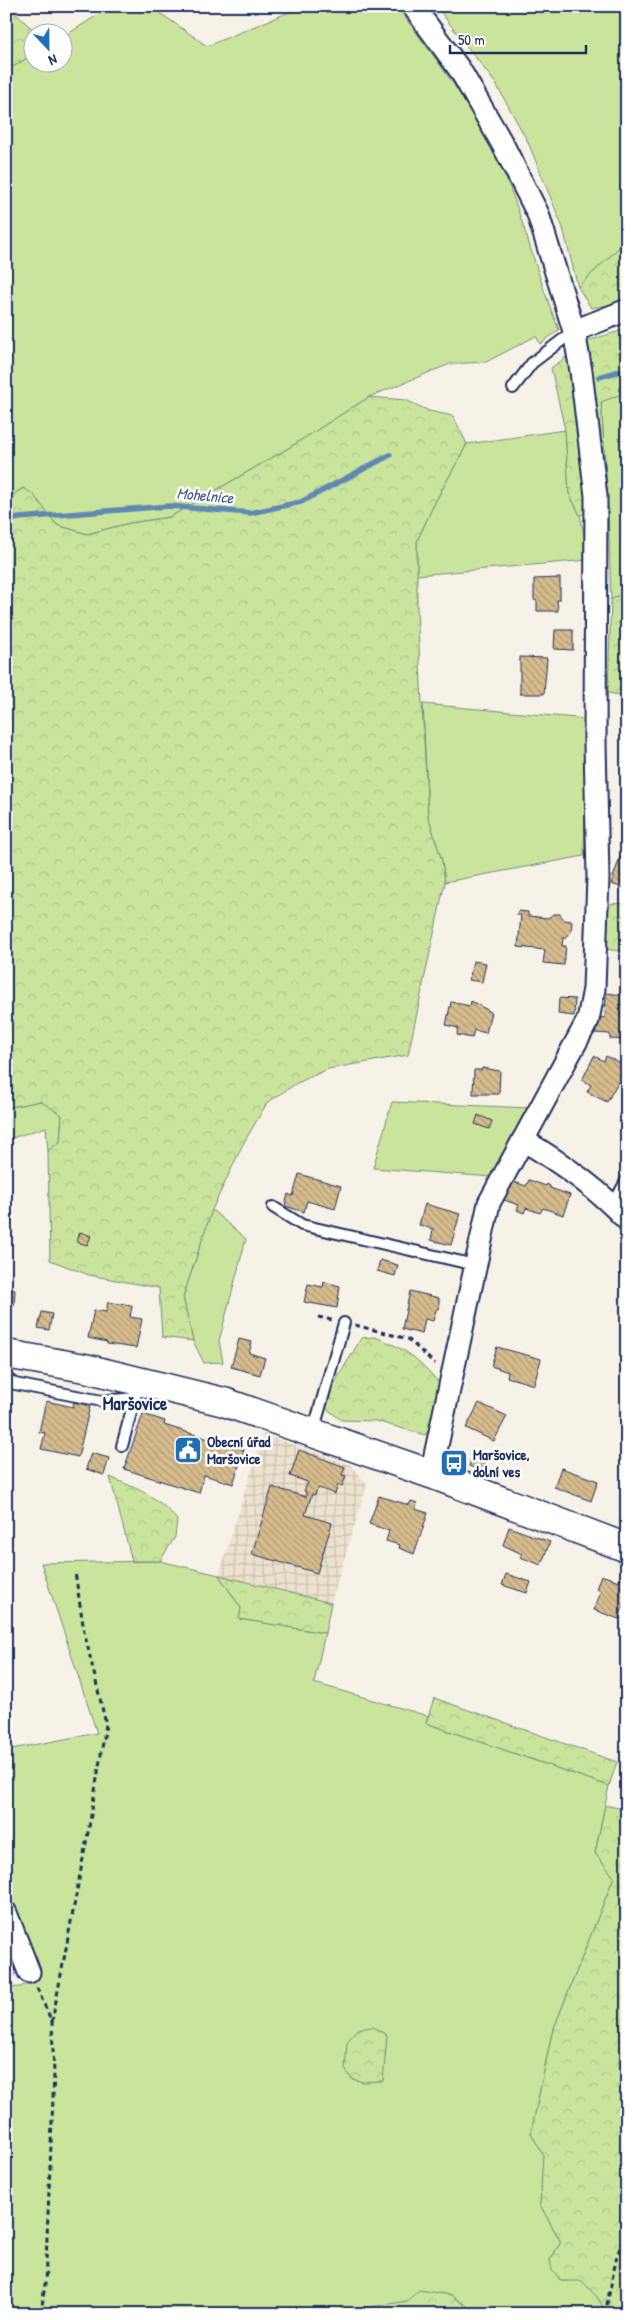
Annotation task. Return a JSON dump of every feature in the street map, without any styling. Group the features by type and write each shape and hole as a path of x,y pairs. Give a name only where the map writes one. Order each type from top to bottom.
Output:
{"main road":[{"path":"6,1354 137,1390 224,1402 431,1474 627,1548"}],"street":[{"path":"413,6 460,70 503,145 538,214 574,330 581,371 596,496 595,744 598,877 594,989 588,1020 489,1203 448,1386 431,1474"},
{"path":"574,330 627,310"},
{"path":"523,1140 546,1153 620,1213"},
{"path":"6,1914 29,1972"}],"lane":[{"path":"513,388 532,363 574,330"},
{"path":"620,1213 627,1179"},
{"path":"273,1207 302,1225 476,1265"},
{"path":"312,1433 344,1322"},
{"path":"6,1378 15,1384 102,1400 137,1390"},
{"path":"122,1446 137,1390"}],"path":[{"path":"318,1317 408,1339 434,1364 448,1386"},
{"path":"41,2314 45,2284 54,2074 52,2022 106,1724 84,1630 75,1572"},
{"path":"29,1972 52,2022"},
{"path":"605,2314 617,2255 627,2232"}],"shaded area":[{"path":"263,1434 351,1465 367,1484 331,1603 219,1575"},
{"path":"6,1938 20,1972 6,1985"}],"green space":[{"path":"7,6 25,22 22,22 22,61 6,71"},
{"path":"112,6 150,6 207,46 304,6 396,6 458,91 497,159 515,201 545,294 559,330 540,344 536,336 486,362 450,364 369,397 287,449 170,517 130,523 87,534 57,525 23,488 6,500 6,71 22,61 22,72 72,72 72,31"},
{"path":"436,6 627,6 627,240 578,287 563,228 528,142 496,84"},
{"path":"627,240 627,302 591,308 578,287"},
{"path":"627,329 627,392 601,402 608,509 580,515 569,493 565,430 551,368 590,340"},
{"path":"627,392 627,591 611,600 608,509 601,401"},
{"path":"369,397 406,400 429,411 453,416 467,444 434,504 417,541 417,609 428,816 442,861 445,882 408,1055 328,1069 297,1083 267,1103 243,1144 212,1210 183,1297 193,1341 162,1337 159,1288 89,1275 50,1260 48,1151 60,1142 62,1115 40,1101 6,1108 6,500 23,488 33,494 57,525 87,534 130,523 170,517 287,449"},
{"path":"565,430 569,493 580,515 589,560 417,575 417,541 434,504 467,444"},
{"path":"627,591 627,696 608,693 611,600"},
{"path":"423,704 587,719 584,856 445,882 442,861 428,816"},
{"path":"627,903 627,952 605,949 609,904"},
{"path":"40,1101 62,1114 60,1142 48,1151 46,1127 6,1140 6,1108"},
{"path":"392,1102 530,1108 492,1177 373,1168"},
{"path":"212,1210 246,1239 219,1341 223,1362 204,1363 193,1341 183,1297"},
{"path":"375,1337 411,1355 439,1383 437,1420 425,1435 376,1421 341,1420 326,1408 332,1389 361,1338"},
{"path":"110,1477 138,1489 162,1504 177,1520 175,1537 160,1561 132,1561"},
{"path":"160,1561 219,1575 241,1608 240,1619 325,1633 314,1683 428,1716 426,1723 609,1786 595,1853 614,1877 552,2033 531,2133 544,2155 540,2205 561,2242 550,2260 561,2281 582,2280 598,2298 605,2311 604,2314 478,2314 451,2295 331,2314 6,2314 6,1988 21,1987 38,1976 6,1889 6,1750 97,1733 41,1563"},
{"path":"219,1575 331,1603 325,1633 239,1619 241,1608"},
{"path":"434,1698 617,1762 609,1786 426,1723"},
{"path":"605,1805 627,1810 627,2314 604,2314 605,2311 598,2298 582,2281 561,2281 552,2269 550,2260 561,2242 540,2205 543,2155 531,2133 552,2033 614,1877 595,1853"},
{"path":"373,2027 387,2035 383,2081 363,2082 352,2079 345,2069 347,2042 357,2029"},
{"path":"419,2290 451,2295 478,2314 331,2314 407,2301"}],"building":[{"path":"560,578 560,600 557,600 558,611 537,611 537,601 534,600 534,579"},
{"path":"555,630 573,630 573,650 554,649"},
{"path":"520,657 547,658 544,694 520,694"},
{"path":"620,857 627,859 627,889 611,884"},
{"path":"518,911 528,912 528,916 548,918 553,914 560,914 564,920 572,921 571,932 566,938 563,938 562,946 566,946 564,965 543,963 545,950 518,947 521,915 517,915"},
{"path":"473,961 486,963 482,982 469,980"},
{"path":"606,993 622,995 621,1017 627,1018 627,1040 610,1039 610,1034 595,1033 596,1017 605,1018"},
{"path":"559,998 575,999 574,1016 558,1014"},
{"path":"471,1001 491,1012 486,1033 474,1030 472,1038 457,1035 458,1028 446,1025 451,1002 470,1006"},
{"path":"594,1056 604,1061 606,1056 622,1064 621,1067 625,1069 607,1102 587,1092 591,1085 582,1080"},
{"path":"482,1068 500,1071 499,1094 473,1094 474,1070 482,1070"},
{"path":"478,1115 492,1121 489,1129 475,1124"},
{"path":"627,1119 627,1137 620,1134"},
{"path":"299,1174 341,1186 335,1209 307,1201 304,1212 285,1206 288,1194 293,1196"},
{"path":"529,1180 546,1186 547,1184 550,1188 570,1195 563,1215 543,1208 540,1213 526,1208 524,1213 517,1210 519,1205 504,1200 511,1181 526,1186"},
{"path":"425,1204 460,1214 451,1245 431,1240 433,1229 419,1225"},
{"path":"80,1232 91,1236 87,1245 77,1242"},
{"path":"380,1260 398,1265 395,1276 377,1271"},
{"path":"324,1282 340,1286 337,1308 304,1302 308,1284 323,1287"},
{"path":"6,1289 15,1290 14,1306 12,1306 11,1312 6,1312"},
{"path":"410,1291 439,1298 439,1308 436,1310 433,1321 425,1319 422,1334 402,1329"},
{"path":"108,1302 132,1306 130,1317 142,1319 136,1348 107,1344 107,1342 88,1338 94,1310 106,1312"},
{"path":"42,1312 52,1314 49,1330 38,1328"},
{"path":"239,1339 252,1342 249,1353 265,1358 260,1375 231,1367"},
{"path":"497,1347 541,1359 534,1385 507,1377 508,1372 491,1366"},
{"path":"46,1401 73,1407 74,1402 90,1406 78,1457 41,1449 45,1433 39,1432"},
{"path":"479,1403 507,1416 494,1441 466,1428"},
{"path":"143,1414 165,1421 164,1425 244,1450 233,1484 204,1475 199,1493 124,1469"},
{"path":"299,1450 345,1467 342,1475 346,1476 342,1486 338,1485 335,1494 319,1488 315,1495 312,1494 305,1515 332,1523 317,1573 252,1554 272,1487 306,1497 306,1492 304,1491 308,1482 290,1476"},
{"path":"91,1453 109,1458 104,1475 86,1469"},
{"path":"472,1457 486,1462 483,1471 469,1466"},
{"path":"561,1468 598,1481 591,1501 554,1487"},
{"path":"379,1496 409,1505 411,1501 417,1503 415,1509 428,1513 414,1554 399,1548 400,1545 386,1541 389,1531 369,1524"},
{"path":"509,1527 550,1542 541,1565 520,1557 522,1554 503,1545"},
{"path":"506,1574 531,1582 527,1593 502,1585"},
{"path":"601,1575 619,1581 620,1578 627,1580 627,1604 624,1604 619,1619 594,1610 601,1591 596,1589"}],"waterway":[{"name":"Mohelnice","path":"599,377 627,369"},
{"name":"Mohelnice","path":"6,521 19,518 169,506 250,513 301,502 390,455"}],"place":[{"name":"Obecní úřad Maršovice","path":"188,1450"},
{"name":"Maršovice, dolní ves","path":"454,1463"}],"district":[{"name":"Maršovice","path":"135,1403"}]}
